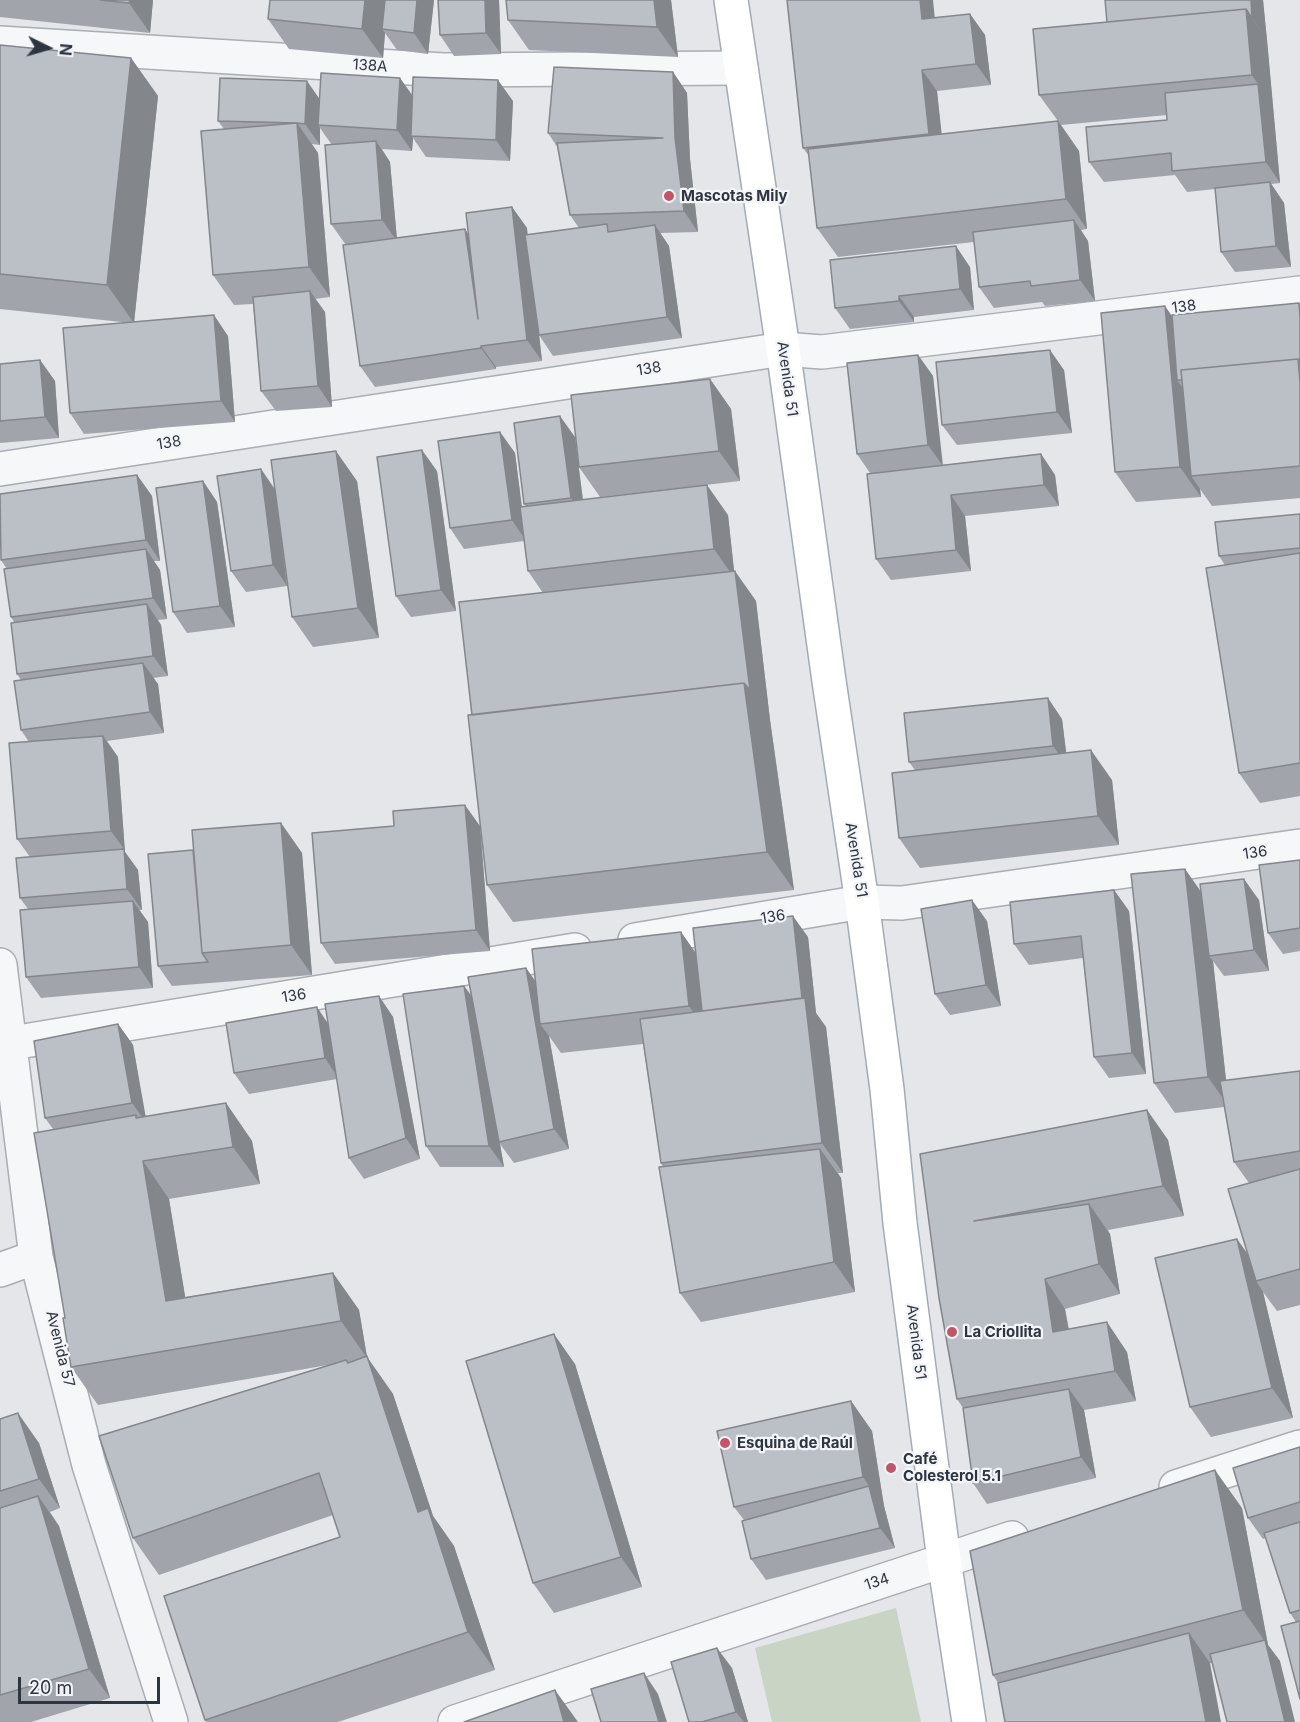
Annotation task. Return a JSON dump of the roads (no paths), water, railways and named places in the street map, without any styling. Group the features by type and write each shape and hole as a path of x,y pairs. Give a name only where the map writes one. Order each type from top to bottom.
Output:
{"main road":[{"name":"Avenida 51","path":"731,0 862,902 886,1089 900,1223 944,1560 969,1722"}],"street":[{"name":"138A","path":"0,43 443,70 741,68"},
{"name":"138","path":"0,469 783,349 822,352 1300,293"},
{"name":"136","path":"5,1044 862,902 902,903 1300,846"},
{"name":"Avenida 57","path":"0,965 5,1044 36,1257 89,1465 171,1722"},
{"path":"0,1270 36,1257"},
{"path":"1144,1497 1300,1447"},
{"name":"134","path":"455,1722 1044,1528"}],"place":[{"name":"Mascotas Mily","path":"669,196"},
{"name":"La Criollita","path":"952,1332"},
{"name":"Esquina de Raúl","path":"725,1443"},
{"name":"Café Colesterol 5.1","path":"891,1468"}]}
